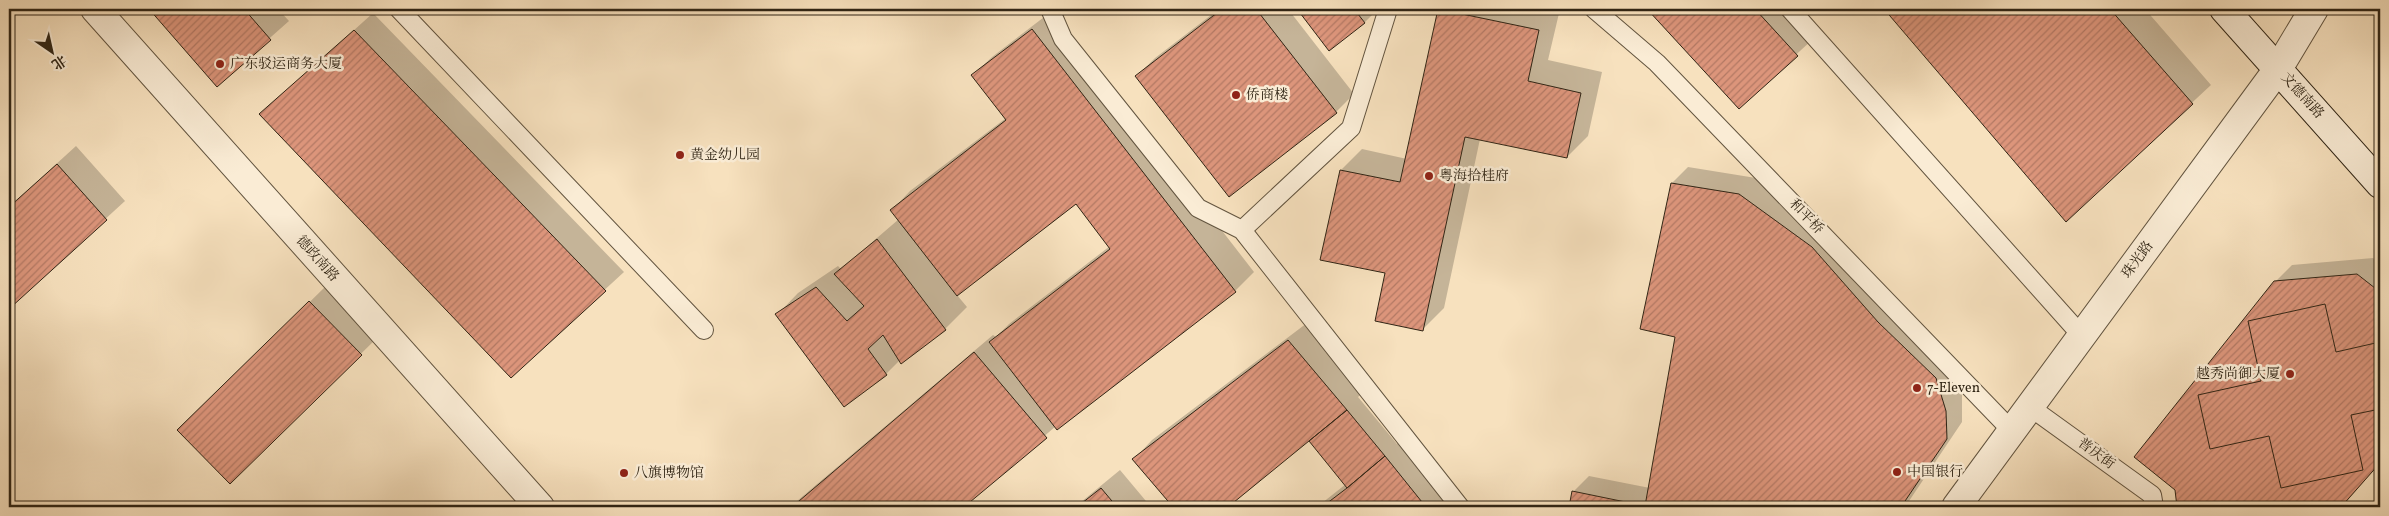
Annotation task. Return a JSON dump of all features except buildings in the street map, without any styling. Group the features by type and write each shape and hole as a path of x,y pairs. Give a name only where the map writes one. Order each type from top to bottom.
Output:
{"street":[{"name":"德政南路","path":"95,9 540,507"},
{"name":"文德南路","path":"2224,9 2380,184"},
{"name":"珠光路","path":"1956,507 2278,69 2314,9"}],"lane":[{"path":"399,9 704,330"},
{"path":"1050,9 1063,39 1198,208 1242,230 1460,507"},
{"path":"1242,230 1351,128 1388,9"},
{"name":"和平桥","path":"1594,9 1657,63 2012,431"},
{"path":"1790,9 2082,336"},
{"name":"普庆街","path":"2030,406 2152,495 2154,507"}],"place":[{"name":"广东驳运商务大厦","path":"220,64"},
{"name":"侨商楼","path":"1236,95"},
{"name":"黄金幼儿园","path":"680,155"},
{"name":"粤海拾桂府","path":"1429,176"},
{"name":"越秀尚御大厦","path":"2290,374"},
{"name":"7-Eleven","path":"1917,388"},
{"name":"中国银行","path":"1897,472"},
{"name":"八旗博物馆","path":"624,473"}]}
